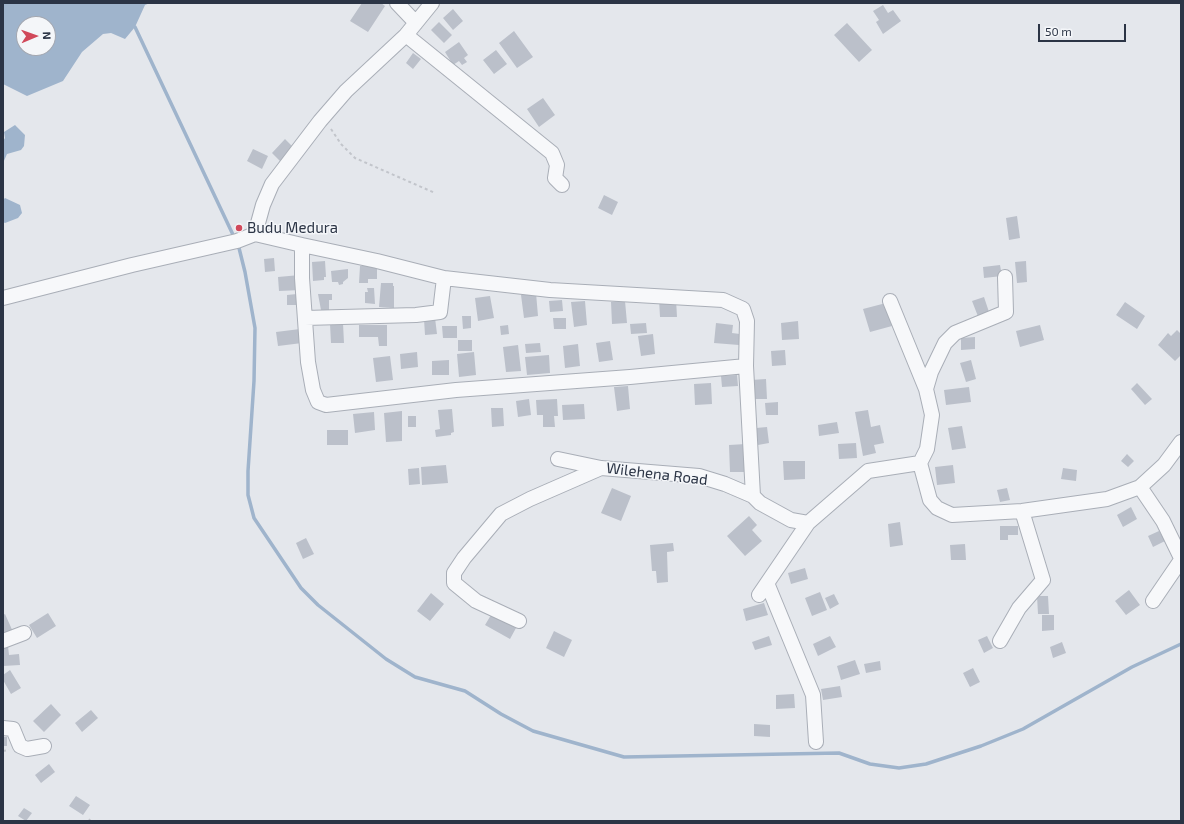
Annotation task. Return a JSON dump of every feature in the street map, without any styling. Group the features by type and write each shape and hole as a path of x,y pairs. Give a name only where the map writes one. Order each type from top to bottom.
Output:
{"street":[{"path":"397,3 416,23"},
{"path":"255,234 262,205 272,184 346,91 406,35 432,3"},
{"path":"406,35 552,152 557,165 555,178 562,185"},
{"path":"3,298 237,240 255,234 377,261 444,278 550,290 723,300 743,309 748,321 746,366 753,496"},
{"path":"302,245 308,362 313,390 318,402 326,405 456,390 630,378 746,366"},
{"path":"926,390 931,372 945,343 955,333 1006,312 1006,277"},
{"path":"305,318 416,315 440,312 444,278"},
{"path":"890,301 926,390 932,416 927,449 920,463 930,500 936,508 952,515 1022,510 1107,499 1140,487 1164,465 1181,442"},
{"name":"Wilehena Road","path":"558,460 601,468 699,476 753,496 760,503 791,520 808,523"},
{"path":"759,595 808,523 868,471 920,463"},
{"path":"519,621 476,601 454,583 454,573 464,558 501,514 530,499 601,468"},
{"path":"1140,487 1164,521 1181,559 1153,601"},
{"path":"1000,641 1019,608 1043,580 1022,510"},
{"path":"767,583 813,695 816,742"},
{"path":"3,641 24,633"},
{"path":"3,728 14,729 20,746 27,749 44,746"}],"path":[{"path":"323,118 341,144 356,158 435,193"}],"water":[{"path":"3,3 150,3 145,5 135,27 125,39 111,33 103,34 82,52 63,81 27,96 3,84"},
{"path":"15,125 25,135 24,146 21,150 7,154 3,163 4,132"},
{"path":"5,198 20,205 22,213 18,218 5,223 3,222 3,200"}],"building":[{"path":"362,3 381,3 385,6 368,32 350,21"},
{"path":"883,5 888,13 893,10 901,21 883,34 876,22 879,20 873,11"},
{"path":"453,9 463,21 453,30 443,18"},
{"path":"439,22 452,35 444,43 431,30"},
{"path":"847,23 872,50 859,62 834,35"},
{"path":"514,31 533,57 517,68 499,43"},
{"path":"459,42 468,55 464,58 467,62 462,65 459,61 453,65 445,52"},
{"path":"496,50 507,64 494,74 483,60"},
{"path":"413,53 421,59 413,69 406,63"},
{"path":"543,98 555,115 539,127 527,109"},
{"path":"285,139 295,149 282,163 272,153"},
{"path":"253,149 268,156 262,169 247,161"},
{"path":"604,195 618,202 612,215 598,208"},
{"path":"1017,216 1020,238 1009,240 1006,218"},
{"path":"274,258 275,271 265,272 264,259"},
{"path":"325,261 326,277 324,277 324,280 313,281 312,262"},
{"path":"1026,261 1027,282 1017,283 1015,262"},
{"path":"1000,265 1002,276 984,278 983,267"},
{"path":"360,266 377,266 377,279 368,279 368,283 359,283"},
{"path":"348,269 348,278 343,282 343,284 339,285 338,282 332,282 331,271"},
{"path":"300,275 301,290 279,291 278,277"},
{"path":"381,283 393,283 394,308 379,307"},
{"path":"367,288 374,288 375,304 365,303 365,292 368,292"},
{"path":"536,293 538,316 524,318 521,295"},
{"path":"297,294 298,305 287,305 287,295"},
{"path":"318,294 332,294 332,300 329,300 329,310 321,310"},
{"path":"490,296 494,318 478,321 475,298"},
{"path":"984,297 990,315 979,319 972,301"},
{"path":"659,299 676,299 677,317 660,317"},
{"path":"562,300 563,311 550,312 549,301"},
{"path":"585,301 587,325 574,327 571,302"},
{"path":"625,301 627,323 612,324 611,302"},
{"path":"1125,302 1145,316 1137,329 1116,315"},
{"path":"886,303 892,326 870,332 863,309"},
{"path":"462,316 471,316 471,328 463,329"},
{"path":"435,318 437,334 425,335 424,319"},
{"path":"553,318 566,318 566,329 554,329"},
{"path":"798,321 799,339 782,340 781,323"},
{"path":"343,323 344,343 331,343 330,324"},
{"path":"646,323 647,333 631,334 630,324"},
{"path":"716,323 733,325 732,333 740,334 739,345 714,343"},
{"path":"359,325 387,325 387,346 379,346 378,337 359,337"},
{"path":"508,325 509,334 501,335 500,326"},
{"path":"1040,325 1044,340 1020,347 1016,331"},
{"path":"442,326 457,326 457,338 443,338"},
{"path":"300,329 302,343 278,346 276,332"},
{"path":"1177,330 1181,334 1181,355 1175,361 1158,345 1168,333 1171,336"},
{"path":"653,334 655,354 641,356 638,336"},
{"path":"975,337 975,349 961,350 961,338"},
{"path":"458,340 472,340 472,351 458,351"},
{"path":"610,341 613,360 599,362 596,343"},
{"path":"540,343 541,352 526,353 525,344"},
{"path":"578,344 580,366 565,368 563,346"},
{"path":"518,345 521,371 506,372 503,347"},
{"path":"785,350 786,365 772,366 771,351"},
{"path":"417,352 418,367 401,369 400,354"},
{"path":"474,352 476,375 459,377 457,354"},
{"path":"549,355 550,373 527,375 525,357"},
{"path":"390,356 393,380 376,382 373,358"},
{"path":"449,360 449,375 432,375 432,361"},
{"path":"971,360 976,379 966,382 960,363"},
{"path":"737,375 738,386 722,387 721,376"},
{"path":"766,379 767,399 752,399 751,380"},
{"path":"711,383 712,404 695,405 694,384"},
{"path":"1137,383 1152,399 1145,405 1131,389"},
{"path":"628,386 630,409 617,411 614,387"},
{"path":"969,387 971,402 946,405 944,390"},
{"path":"529,399 531,415 518,417 516,401"},
{"path":"557,399 558,416 554,416 555,427 543,427 543,415 537,415 536,400"},
{"path":"778,402 778,415 766,415 765,403"},
{"path":"584,404 585,419 563,420 562,405"},
{"path":"491,408 503,408 504,426 492,427"},
{"path":"452,409 454,432 451,433 451,435 436,437 435,430 440,429 438,410"},
{"path":"868,410 871,427 880,425 884,443 874,445 876,453 863,456 855,412"},
{"path":"402,411 402,441 386,442 384,413"},
{"path":"374,412 375,430 355,433 353,414"},
{"path":"408,416 416,416 416,427 408,427"},
{"path":"837,422 839,433 819,436 818,425"},
{"path":"962,426 966,448 952,450 948,428"},
{"path":"767,427 769,443 758,445 756,428"},
{"path":"327,430 348,430 348,445 327,445"},
{"path":"856,443 857,458 839,459 838,444"},
{"path":"746,444 746,472 730,472 729,445"},
{"path":"1127,454 1134,461 1128,467 1121,461"},
{"path":"783,461 805,461 805,479 784,480"},
{"path":"446,465 448,483 422,485 421,467"},
{"path":"953,465 955,483 937,485 935,467"},
{"path":"419,468 420,484 409,485 408,469"},
{"path":"1063,468 1077,470 1076,481 1061,479"},
{"path":"612,488 631,496 621,521 601,513"},
{"path":"1007,488 1010,500 1000,502 997,490"},
{"path":"1131,507 1137,519 1123,527 1117,515"},
{"path":"749,516 757,525 752,530 762,541 745,556 727,536"},
{"path":"900,522 903,545 890,547 888,524"},
{"path":"1000,526 1018,526 1018,535 1008,535 1008,540 1000,540"},
{"path":"1159,531 1165,541 1153,547 1148,536"},
{"path":"306,538 314,554 303,559 296,543"},
{"path":"673,543 674,551 667,552 668,582 657,583 656,571 652,571 650,545"},
{"path":"965,544 966,560 951,560 950,545"},
{"path":"805,568 808,579 791,584 788,573"},
{"path":"1129,590 1140,605 1126,615 1115,601"},
{"path":"820,592 827,610 812,616 805,598"},
{"path":"431,593 444,604 430,621 417,611"},
{"path":"834,594 839,604 830,609 825,598"},
{"path":"1037,596 1048,596 1049,614 1038,614"},
{"path":"764,603 768,615 746,621 743,609"},
{"path":"48,613 56,626 37,638 29,625"},
{"path":"5,614 14,634 3,634 3,615"},
{"path":"491,615 516,628 510,639 485,625"},
{"path":"1042,615 1054,615 1054,630 1042,631"},
{"path":"554,631 572,640 564,657 546,648"},
{"path":"769,636 772,645 755,650 752,642"},
{"path":"830,636 836,647 818,656 813,644"},
{"path":"987,636 993,648 984,653 978,640"},
{"path":"1062,642 1066,653 1053,658 1050,647"},
{"path":"3,646 8,646 9,655 19,654 20,665 3,666"},
{"path":"855,660 860,674 841,680 837,666"},
{"path":"880,661 881,670 866,673 864,664"},
{"path":"973,668 980,682 970,687 963,673"},
{"path":"10,670 21,688 11,694 3,680 3,675"},
{"path":"840,686 842,697 823,700 821,689"},
{"path":"794,694 795,708 776,709 776,695"},
{"path":"51,704 61,715 44,732 33,721"},
{"path":"91,710 98,718 82,732 75,723"},
{"path":"754,724 770,725 770,737 754,736"},
{"path":"3,737 7,737 7,746 3,746"},
{"path":"49,764 55,772 41,783 35,775"},
{"path":"76,796 90,805 83,815 69,806"},
{"path":"24,808 32,813 26,821 18,816"}],"waterway":[{"path":"135,27 235,239"},
{"path":"238,244 245,272 255,328 254,381 248,471 248,495 254,518 301,588 318,605 386,659 415,677 465,691 501,714 533,731 624,757 839,753 870,764 899,768 926,764 981,746 1023,729 1132,667 1181,644"}],"place":[{"name":"Budu Medura","path":"239,228"}]}
